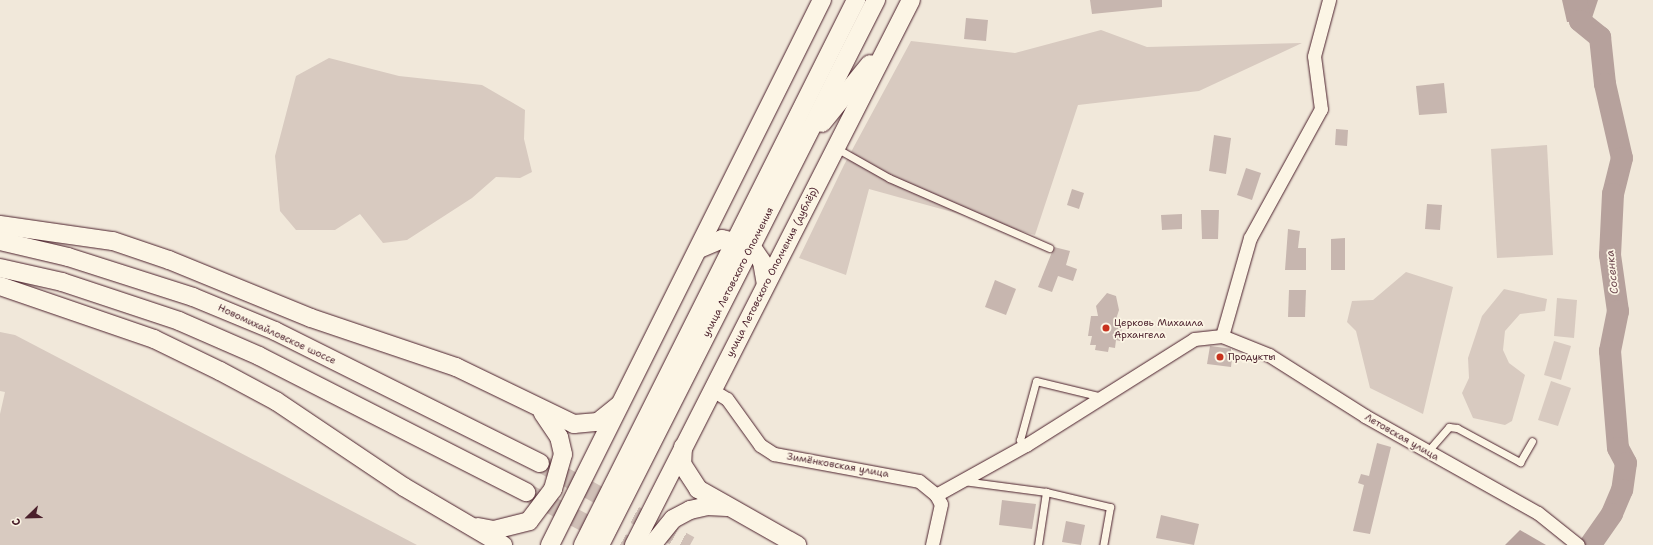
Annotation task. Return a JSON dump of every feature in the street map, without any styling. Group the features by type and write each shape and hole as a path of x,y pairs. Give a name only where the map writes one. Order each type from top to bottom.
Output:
{"street":[{"path":"550,545 822,0"},
{"name":"улица Летовского Ополчения","path":"600,545 744,243 856,0"},
{"name":"улица Летовского Ополчения","path":"583,545 744,243 800,150 876,0"},
{"name":"улица Летовского Ополчения (дублёр)","path":"634,545 911,0"},
{"path":"932,545 941,504 936,495 1026,445 1194,338 1222,336 1250,238 1321,109 1314,56 1329,0"},
{"path":"800,150 894,36"},
{"path":"0,225 113,241 170,260 310,318 456,367 560,420 586,424 598,422 620,404"},
{"path":"699,249 722,239 744,243 762,262 766,284"},
{"name":"Новомихайловское шоссе","path":"0,241 68,257 193,297 275,331 540,463"},
{"path":"0,268 62,282 179,321 259,356 526,492"},
{"path":"0,286 154,339 220,371 276,401 398,483 503,545"},
{"name":"Летовская улица","path":"1222,336 1269,355 1552,524 1578,545"},
{"name":"Зимёнковская улица","path":"712,390 727,399 760,445 774,454 919,480 936,495"},
{"path":"469,525 494,530 529,521 553,489 563,454 552,423 540,410"},
{"path":"683,447 682,464 692,483 729,508 797,545"},
{"path":"652,545 674,519 690,510 707,506 729,508"}],"lane":[{"path":"836,148 889,178 1049,248"},
{"path":"1026,445 1020,440 1036,381 1102,397"},
{"path":"1428,451 1449,427 1457,428 1520,462 1532,441"},
{"path":"963,481 1046,492 1110,507 1103,545"},
{"path":"1038,545 1046,492"}],"shaded area":[{"path":"1562,0 1598,0 1591,21 1567,22"},
{"path":"1101,30 1147,47 1302,43 1199,91 1078,105 1035,235 869,189 846,275 799,258 844,165 911,41 1015,53"},
{"path":"329,58 399,76 482,85 525,110 524,139 532,172 520,178 496,177 472,198 407,240 383,243 360,214 335,230 296,230 280,211 275,156 296,76"},
{"path":"1547,145 1553,255 1497,258 1491,149"},
{"path":"1406,272 1453,287 1423,414 1370,388 1356,331 1347,322 1352,301 1373,300"},
{"path":"1504,289 1547,299 1545,311 1520,314 1505,331 1503,350 1509,363 1525,375 1512,421 1505,425 1473,418 1462,393 1469,378 1468,358 1482,316"},
{"path":"1557,298 1577,300 1574,338 1554,336"},
{"path":"0,332 15,335 417,545 0,545 0,414 5,392 0,391"},
{"path":"1554,341 1571,346 1561,380 1544,375"},
{"path":"1551,381 1571,388 1558,426 1538,420"},
{"path":"1520,530 1546,545 1505,545"}],"building":[{"path":"1090,0 1162,0 1162,7 1092,14"},
{"path":"966,18 988,20 986,41 964,39"},
{"path":"1444,83 1447,113 1419,115 1416,86"},
{"path":"1336,129 1348,130 1347,146 1335,145"},
{"path":"1214,135 1231,138 1226,174 1209,171"},
{"path":"1246,168 1261,173 1252,200 1237,195"},
{"path":"1072,189 1084,193 1079,209 1067,205"},
{"path":"1427,204 1442,205 1440,230 1425,229"},
{"path":"1201,210 1219,210 1218,239 1202,239"},
{"path":"1182,214 1182,229 1162,230 1161,215"},
{"path":"1288,229 1300,231 1298,248 1306,248 1306,270 1285,270"},
{"path":"1345,238 1345,270 1331,270 1331,239"},
{"path":"1054,247 1070,251 1066,265 1077,269 1073,281 1058,276 1052,292 1038,287"},
{"path":"995,280 1016,289 1006,315 985,307"},
{"path":"1289,290 1306,290 1305,317 1288,317"},
{"name":"Церковь Михаила Архангела","path":"1107,293 1116,296 1119,310 1116,319 1123,320 1120,341 1116,340 1115,348 1109,347 1108,352 1095,350 1096,345 1090,345 1092,336 1088,336 1091,316 1098,316 1096,306"},
{"name":"Продукты","path":"1210,346 1233,349 1231,367 1207,364"},
{"path":"1377,443 1391,447 1370,534 1353,531 1364,485 1358,483 1361,474 1369,476"},
{"path":"1002,500 1036,504 1032,529 999,525"},
{"path":"1161,515 1199,524 1194,545 1156,538"},
{"path":"1066,521 1085,525 1081,545 1062,542"}],"waterway":[{"name":"Сосенка","path":"1576,0 1580,21 1600,37 1605,84 1622,158 1613,194 1610,255 1618,311 1610,351 1618,448 1626,463 1622,490 1612,514 1590,545"}],"tunnel":[{"path":"540,463 690,545"},
{"path":"526,492 627,545"}],"place":[{"name":"Церковь Михаила Архангела","path":"1106,328"},
{"name":"Продукты","path":"1220,357"}]}
